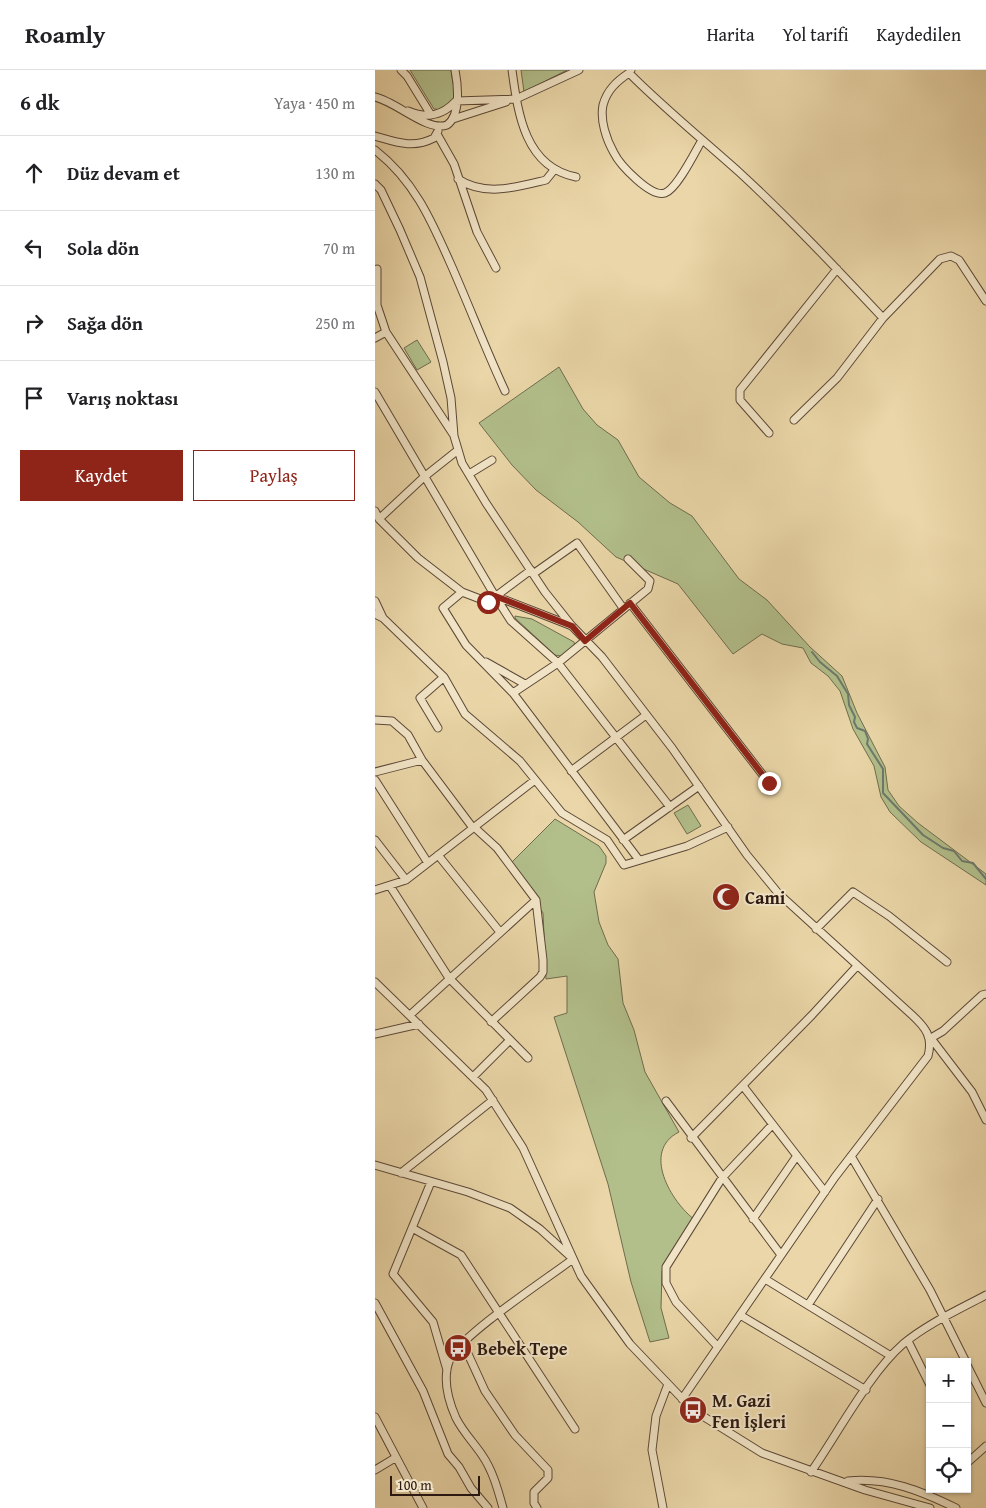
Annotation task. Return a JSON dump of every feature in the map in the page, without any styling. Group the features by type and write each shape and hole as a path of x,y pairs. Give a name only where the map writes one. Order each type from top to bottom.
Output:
{"street":[{"path":"401,70 407,76 431,116"},
{"path":"453,119 457,82 455,70"},
{"path":"512,70 516,99 524,129 539,158 554,170 576,177"},
{"path":"375,136 403,144 425,143 453,119 516,99 579,70"},
{"path":"702,140 669,191 659,194 648,190 614,154 602,116 608,92 617,81 630,71 746,179 837,269 883,318"},
{"path":"375,97 384,99 418,115 431,116 449,108 456,101 516,99"},
{"path":"408,111 438,130 454,164 477,232 497,268"},
{"path":"375,150 404,176 425,208 505,390"},
{"path":"459,179 470,187 483,190 496,189 546,180 554,170"},
{"path":"375,184 381,190 420,277 451,398 454,436 458,450 469,474 532,572 572,626 601,657 646,715 778,892 815,929 926,1028 930,1038 972,1092 986,1120"},
{"path":"794,420 837,378 883,318 940,259 947,256 959,260 986,301"},
{"path":"377,269 376,304 386,332 454,436"},
{"path":"769,433 740,400 740,390 837,269"},
{"path":"375,338 386,332"},
{"path":"375,392 511,621 558,663 617,736 670,807"},
{"path":"377,518 458,450"},
{"path":"469,474 492,460"},
{"path":"375,511 377,518 418,558 462,592 488,602 577,543 623,608"},
{"path":"513,694 558,663 647,589 650,583 628,559"},
{"path":"462,592 443,608 467,645 513,694 639,860"},
{"path":"495,596 572,626"},
{"path":"375,601 383,618"},
{"path":"630,603 769,783"},
{"path":"375,614 383,618 444,677 465,714 520,761 562,813 607,840 624,865 687,846 728,827"},
{"path":"479,659 525,684"},
{"path":"437,728 420,698 444,677"},
{"path":"571,771 646,715"},
{"path":"375,720 391,721 408,735 422,760 474,827 497,848 536,900 539,914 543,972 491,1022"},
{"path":"375,772 422,760"},
{"path":"375,780 428,863"},
{"path":"375,890 405,880 535,780"},
{"path":"623,840 699,786"},
{"path":"375,840 405,880"},
{"path":"438,855 501,932"},
{"path":"390,886 449,978 528,1058"},
{"path":"815,929 853,892 889,916 947,962"},
{"path":"410,1014 536,900"},
{"path":"691,1138 812,1015 857,966"},
{"path":"375,982 473,1076 493,1100 523,1148 581,1276 629,1344 693,1410 763,1453 811,1472 845,1481 865,1490 930,1508"},
{"path":"930,1038 943,1031 982,995 986,994"},
{"path":"375,1034 419,1024"},
{"path":"682,1399 825,1192 928,1056 930,1038"},
{"path":"473,1076 510,1040"},
{"path":"743,1086 796,1157 825,1192"},
{"path":"401,1173 493,1100"},
{"path":"665,1101 781,1255"},
{"path":"718,1346 676,1302 666,1283 666,1266 722,1178 772,1125"},
{"path":"851,1156 945,1318 965,1358"},
{"path":"753,1219 796,1157"},
{"path":"375,1165 510,1208 540,1228 573,1259"},
{"path":"431,1182 393,1274 433,1322 447,1370"},
{"path":"808,1305 878,1200"},
{"path":"412,1228 461,1255 575,1429"},
{"path":"503,1508 493,1475 483,1456 457,1420 450,1401 446,1382 450,1359 463,1343 573,1259"},
{"path":"765,1279 891,1356"},
{"path":"811,1472 891,1356 908,1341 986,1295"},
{"path":"375,1303 423,1391 448,1454 459,1467 471,1488 488,1508"},
{"path":"740,1315 866,1390"},
{"path":"908,1341 926,1377"},
{"path":"463,1343 485,1391 515,1435 548,1470 547,1478 534,1492 534,1504 537,1508"},
{"path":"971,1371 986,1403"},
{"path":"663,1508 652,1450 656,1416 668,1384"},
{"path":"375,1417 423,1508"},
{"path":"971,1459 986,1446"},
{"path":"375,1470 395,1458"},
{"path":"845,1481 882,1481 919,1489 956,1508"}],"green space":[{"path":"410,70 451,70 455,94 454,106 447,110 434,109"},
{"path":"521,70 567,70 524,92"},
{"path":"417,340 431,362 417,370 404,348"},
{"path":"559,367 583,409 597,425 618,440 639,477 670,503 692,516 739,579 767,600 810,647 842,676 857,713 885,767 888,790 899,806 918,823 986,874 986,885 921,842 890,812 881,797 874,766 853,729 840,691 828,676 811,663 803,648 782,644 762,634 733,654 678,584 616,557 578,522 536,490 512,465 479,423"},
{"path":"515,616 532,619 574,642 575,645 561,656 555,655"},
{"path":"688,805 701,826 687,834 674,813"},
{"path":"555,819 599,846 606,856 606,863 594,892 599,922 608,945 618,959 623,1003 634,1030 645,1072 679,1132 668,1140 662,1151 661,1163 664,1176 669,1189 677,1201 695,1220 662,1271 661,1308 669,1338 650,1342 631,1282 608,1184 554,1017 567,1013 567,976 546,979 543,913 511,863"}],"waterway":[{"path":"812,652 820,662 837,676 848,694 849,705 855,717 854,722 857,728 865,731 868,739 867,744 883,769 883,793 923,835 943,848 954,851 962,861 973,863 986,879"}],"place":[{"name":"Cami","path":"726,897"},
{"name":"Bebek Tepe","path":"458,1348"},
{"name":"M. Gazi Fen İşleri","path":"693,1410"}],"route":[{"path":"488,602 495,596 572,626 585,641 630,603 769,783"}]}
